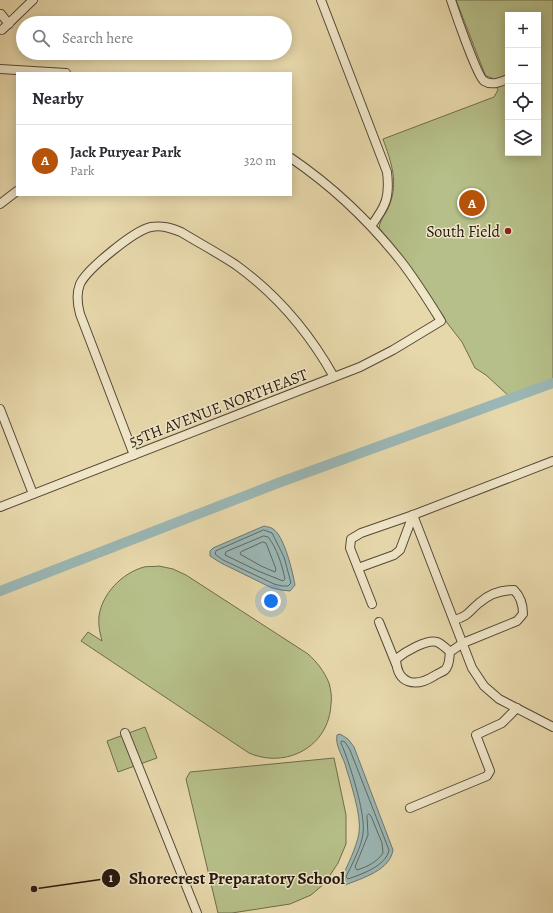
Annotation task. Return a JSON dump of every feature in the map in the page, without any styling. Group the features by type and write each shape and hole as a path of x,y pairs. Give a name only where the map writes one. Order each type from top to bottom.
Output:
{"street":[{"path":"17,16 33,0"},
{"path":"292,159 319,179 371,226 384,206 388,194 389,184 387,172 321,0"},
{"path":"451,0 483,80 489,83 497,83 505,80"},
{"path":"1,14 9,24"},
{"path":"2,30 16,17"},
{"path":"0,69 50,72"},
{"path":"0,204 16,192"},
{"path":"134,455 80,314 77,294 85,275 94,266 143,229 152,226 171,228 236,266 280,304 306,334 334,377"},
{"name":"55TH AVENUE NORTHEAST","path":"0,507 334,377 374,360 441,321 415,280 371,226"},
{"path":"0,409 33,494"},
{"path":"372,604 350,548 351,539 361,533 413,515 553,461"},
{"path":"358,568 394,555 400,550 413,515"},
{"path":"413,515 472,668 484,686 499,699 553,727"},
{"path":"379,622 402,676 410,682 418,682 430,679 445,670 449,662 450,652 463,643 517,621 523,614 523,606 519,595 514,590 506,590 495,593 478,603 465,617 454,620"},
{"path":"397,666 396,659 404,652 435,641 450,652"},
{"path":"410,808 487,776 490,771 476,735 502,723 516,708"},
{"path":"125,733 197,913"}],"green space":[{"path":"456,0 553,0 553,383 511,398 486,375 475,368 462,342 448,324 410,267 379,228 392,197 394,180 391,164 383,139 494,97 498,90 492,78 486,76"},
{"path":"159,566 173,569 186,575 308,654 317,664 329,683 331,691 331,704 328,719 323,732 314,743 303,751 291,756 277,758 263,757 249,753 81,641 88,632 102,641 99,626 101,608 109,592 121,579 136,570 146,567"},
{"path":"145,727 157,758 118,772 107,741"},
{"path":"334,758 346,815 346,844 338,863 325,883 311,895 290,904 232,913 218,913 186,779 190,772"}],"water":[{"path":"264,526 271,528 277,533 284,546 295,585 290,591 272,588 210,556 210,551 213,548"},
{"path":"340,734 348,739 354,747 393,850 387,863 381,868 367,876 345,885 342,884 341,879 356,844 359,833 359,817 345,764 337,742 337,735"}],"waterway":[{"path":"0,591 278,483 553,383"}],"place":[{"name":"Jack Puryear Park","path":"472,203"},
{"name":"South Field","path":"508,231"},
{"name":"Shorecrest Preparatory School","path":"34,889"}]}
